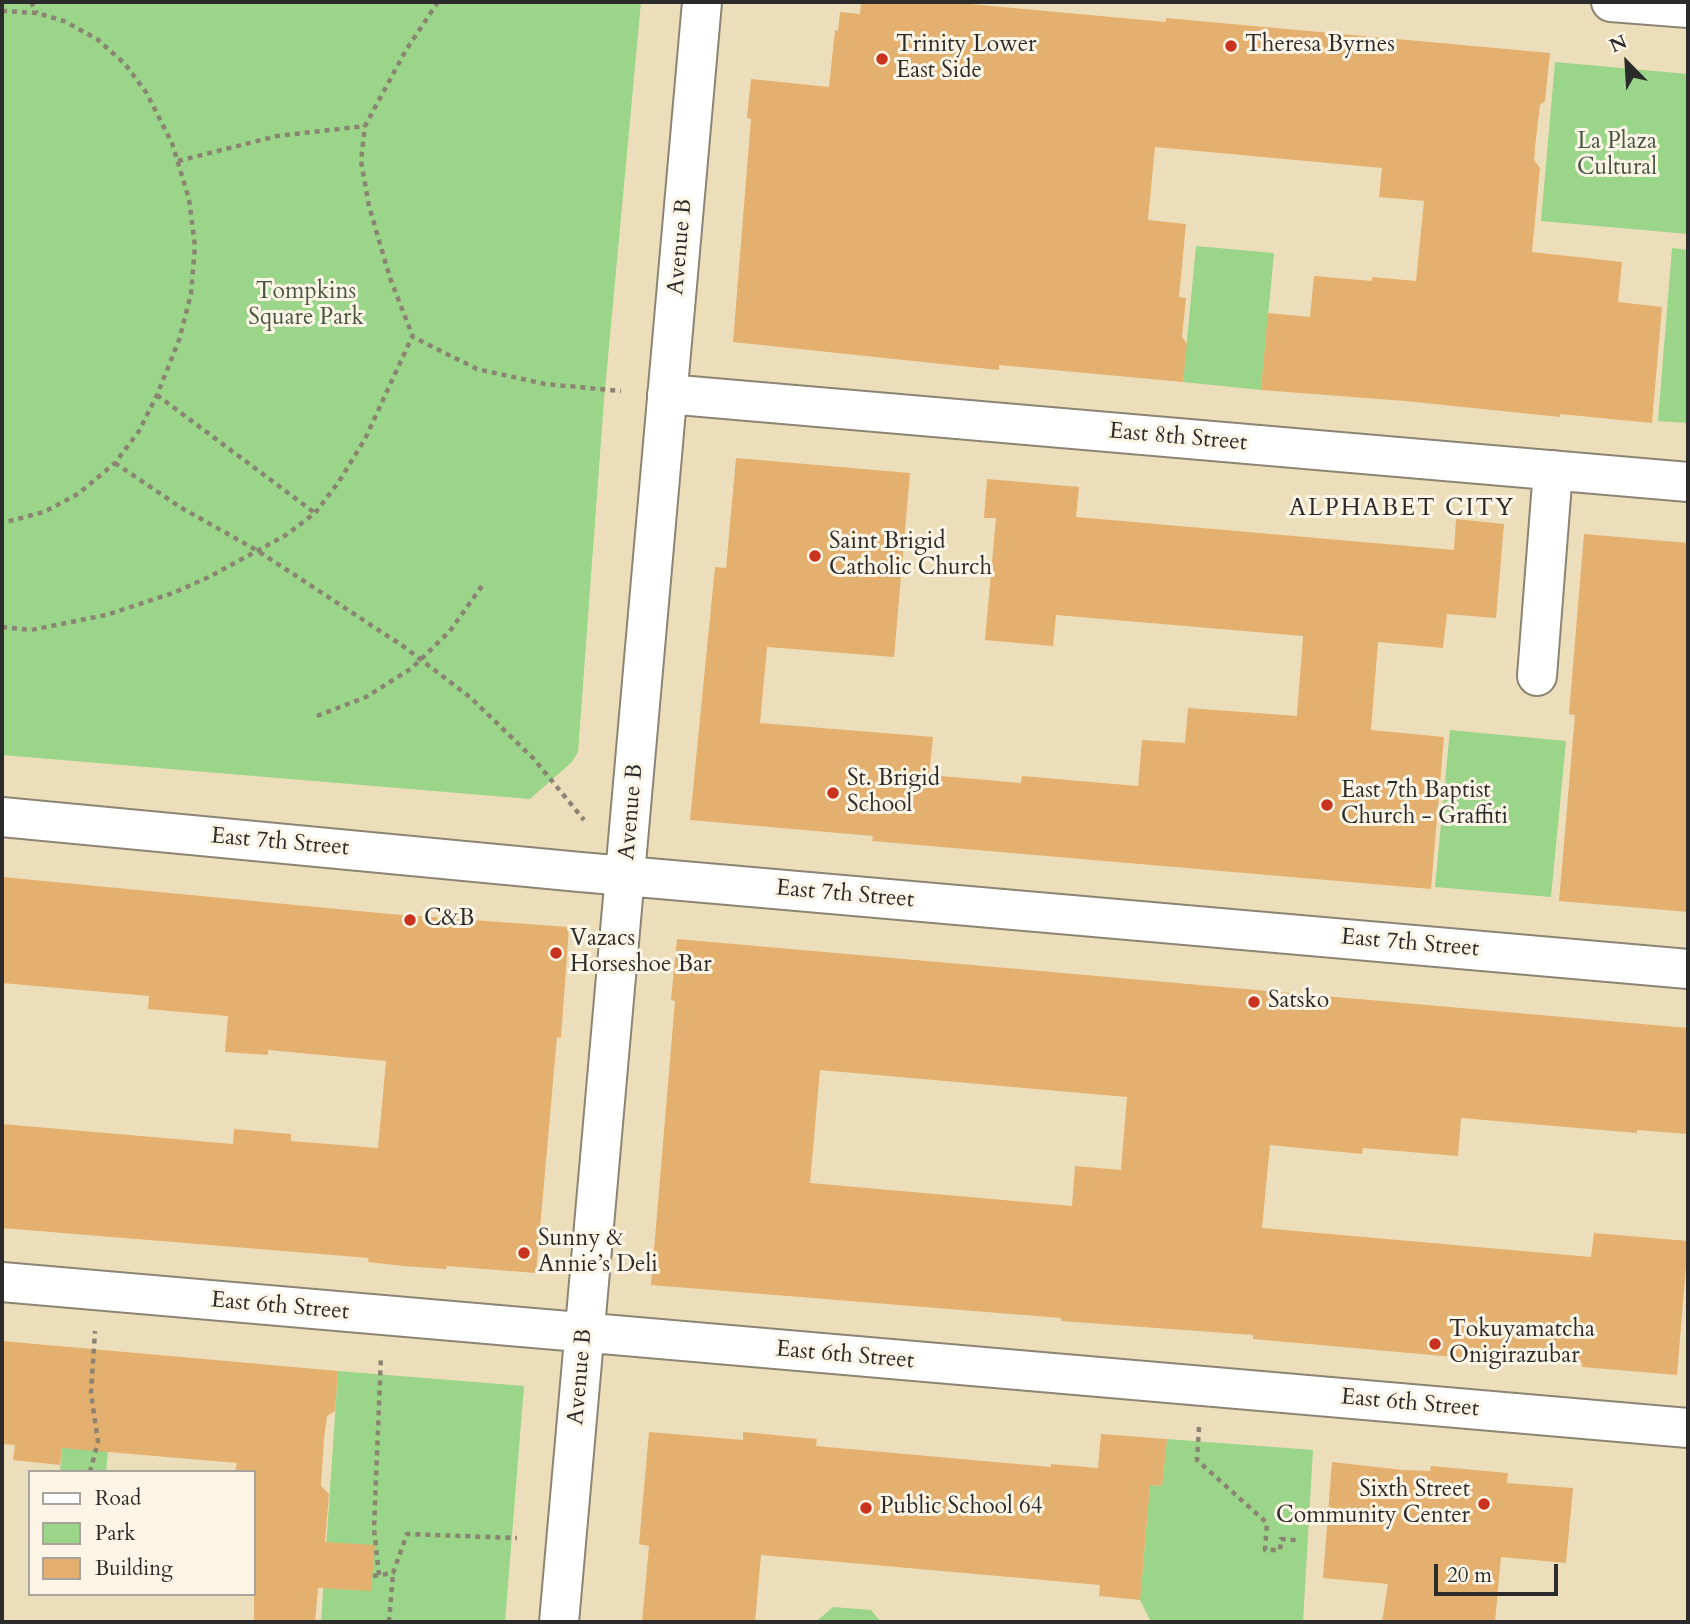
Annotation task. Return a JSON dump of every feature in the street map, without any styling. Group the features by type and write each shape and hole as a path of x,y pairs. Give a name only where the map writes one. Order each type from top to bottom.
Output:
{"street":[{"name":"Avenue B","path":"559,1622 702,2"},
{"path":"1611,2 1688,8"},
{"name":"East 8th Street","path":"667,394 1688,482"},
{"path":"1537,676 1553,470"},
{"name":"East 7th Street","path":"2,817 626,876 1688,969"},
{"name":"East 6th Street","path":"2,1282 1688,1428"}],"path":[{"path":"31,2 37,13"},
{"path":"438,2 406,50 365,126 361,161 369,206 390,278 413,337 477,369 545,384 621,391"},
{"path":"2,11 37,13 64,21 97,39 125,64 146,92 172,143 189,199 195,246 192,282 179,340 139,431 115,463 78,494 44,512 2,523"},
{"path":"177,161 277,136 365,126"},
{"path":"2,627 31,630 106,615 197,583 286,535 315,513 338,483 365,439 413,337"},
{"path":"157,395 315,513"},
{"path":"115,463 180,507 258,551 393,639 471,698 525,750 584,820"},
{"path":"317,716 366,697 412,668 450,631 484,583"},
{"path":"91,1470 98,1442 91,1393 96,1331"},
{"path":"381,1356 374,1529 376,1576 393,1573"},
{"path":"1199,1426 1197,1460 1267,1523 1265,1550 1280,1550 1281,1539 1296,1540"},
{"path":"389,1622 393,1573 407,1534 517,1538"}],"green space":[{"name":"Tompkins Square Park","path":"2,2 641,2 604,400 578,752 572,762 530,799 2,755"},
{"name":"La Plaza Cultural","path":"1555,62 1688,74 1688,234 1541,221"},
{"path":"1196,246 1274,253 1261,390 1183,382"},
{"path":"1672,248 1688,250 1688,423 1658,421"},
{"path":"1450,730 1566,741 1551,897 1435,887"},
{"path":"70,1347 117,1352 106,1470 60,1470"},
{"path":"338,1371 524,1386 505,1622 321,1622"},
{"path":"1167,1439 1313,1450 1303,1622 1151,1622 1140,1600 1150,1485 1162,1486"},
{"path":"833,1607 871,1610 881,1622 819,1622"}],"building":[{"path":"861,2 948,2 1166,22 1166,18 1550,53 1545,101 1540,105 1535,147 1534,160 1540,168 1532,252 1622,262 1618,302 1662,307 1652,423 1261,390 1268,313 1310,317 1314,276 1372,281 1372,277 1416,281 1424,201 1379,197 1382,168 1155,147 1148,220 1186,224 1179,297 1186,298 1182,337 1187,344 1183,382 999,365 999,370 733,342 751,119 747,118 751,79 829,87 835,30 838,31 840,12 860,14"},
{"path":"736,458 910,473 894,657 767,647 760,723 933,737 929,775 1021,783 1022,776 1138,786 1142,740 1185,743 1188,708 1297,716 1303,636 1056,615 1053,646 985,640 996,518 984,518 987,479 1079,487 1076,517 1454,550 1456,519 1504,524 1496,618 1447,614 1443,648 1378,642 1371,730 1444,737 1431,889 872,841 873,836 690,820 715,567 726,568"},
{"path":"1584,534 1688,543 1688,912 1559,901 1575,715 1569,714"},
{"path":"2,877 390,914 569,927 561,1038 557,1037 536,1273 447,1266 446,1269 403,1266 368,1262 369,1258 2,1228 2,1124 233,1144 234,1129 291,1134 291,1141 378,1148 386,1061 268,1050 268,1055 225,1052 228,1016 148,1009 149,996 2,983"},
{"path":"677,939 1688,1028 1688,1134 1637,1130 1637,1133 1461,1118 1458,1156 1363,1148 1362,1154 1270,1145 1262,1228 1591,1257 1594,1233 1688,1241 1677,1375 1582,1367 1582,1363 1489,1355 1489,1360 1253,1339 1253,1335 651,1285 675,1001 671,1000","holes":["820,1070 1127,1097 1121,1170 1075,1166 1072,1206 810,1183"]},
{"path":"2,1341 338,1371 335,1411 327,1416 324,1439 321,1486 329,1494 325,1542 375,1545 371,1591 318,1588 315,1622 254,1622 256,1470 235,1470 237,1463 62,1448 60,1465 13,1460 15,1445 2,1444"},
{"name":"Public School 64","path":"649,1432 743,1440 743,1432 817,1439 816,1446 1051,1467 1051,1464 1098,1468 1101,1434 1167,1439 1162,1486 1150,1485 1140,1600 1099,1596 1100,1585 761,1555 755,1622 642,1622 649,1546 639,1544"},
{"path":"1332,1462 1403,1470 1430,1471 1431,1466 1508,1473 1507,1483 1573,1488 1566,1563 1501,1557 1495,1622 1382,1622 1388,1584 1323,1578"}],"place":[{"name":"Theresa Byrnes","path":"1231,46"},
{"name":"Trinity Lower East Side","path":"882,59"},
{"name":"Saint Brigid Catholic Church","path":"815,556"},
{"name":"St. Brigid School","path":"833,793"},
{"name":"East 7th Baptist Church - Graffiti","path":"1327,805"},
{"name":"C&B","path":"410,920"},
{"name":"Vazacs Horseshoe Bar","path":"556,953"},
{"name":"Satsko","path":"1254,1002"},
{"name":"Sunny & Annie’s Deli","path":"524,1253"},
{"name":"Tokuyamatcha Onigirazubar","path":"1435,1344"},
{"name":"Sixth Street Community Center","path":"1484,1504"},
{"name":"Public School 64","path":"866,1508"}],"district":[{"name":"ALPHABET CITY","path":"1402,509"}]}
